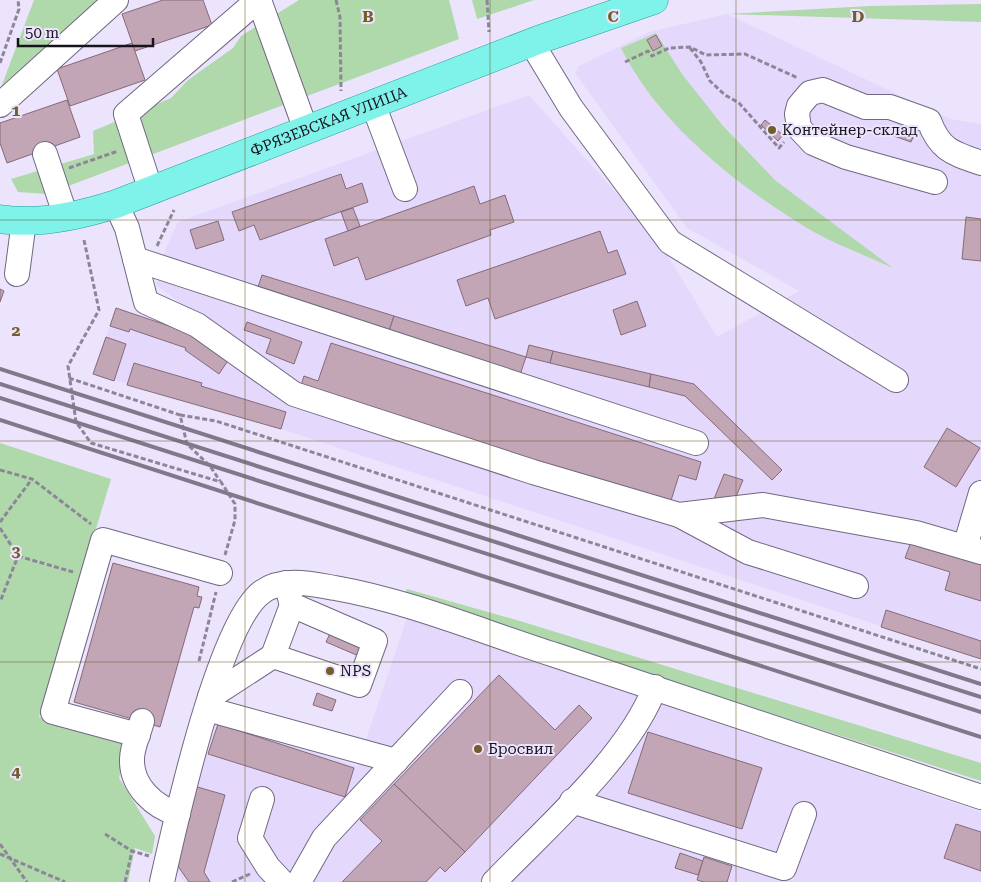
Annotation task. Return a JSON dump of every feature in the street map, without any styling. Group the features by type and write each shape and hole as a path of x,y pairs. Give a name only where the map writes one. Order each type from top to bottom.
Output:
{"main road":[{"name":"ФРЯЗЕВСКАЯ УЛИЦА","path":"12,220 66,217 116,204 531,42 642,2"}],"lane":[{"path":"0,104 116,0"},
{"path":"151,191 126,114 259,0 306,130"},
{"path":"531,42 571,108 670,242 896,380"},
{"path":"935,182 846,157 813,143 799,128 798,106 810,93 823,90 864,108 890,107 930,120 936,139 956,154 981,162"},
{"path":"373,104 404,189"},
{"path":"48,164 66,217"},
{"path":"116,204 127,228 146,302 197,325 294,394 534,472 679,515 748,552 856,586"},
{"path":"12,220 17,274"},
{"path":"135,259 696,443"},
{"path":"679,515 763,504 916,533 973,549 981,494"},
{"path":"178,814 163,809 139,787 132,759 140,728 53,712 103,540 220,573"},
{"path":"209,703 273,656 289,594 306,583 387,600 981,796"},
{"path":"162,882 178,814 209,703 244,613 261,593 270,587 289,594 375,641 360,685 273,656"},
{"path":"494,882 613,757 650,700 655,687"},
{"path":"299,882 324,838 460,692"},
{"path":"209,703 396,761"},
{"path":"262,799 250,838 268,867 282,882"},
{"path":"572,801 784,868 804,814"}],"path":[{"path":"0,63 19,10 18,0"},
{"path":"336,0 340,16 341,91"},
{"path":"487,1 489,32"},
{"path":"690,47 701,62 710,81 725,95 739,103 779,148 799,128"},
{"path":"625,62 648,51 652,56 669,48 690,47 706,55 745,54 823,90"},
{"path":"48,164 135,145"},
{"path":"84,240 99,310 68,366 76,422 91,442 221,482"},
{"path":"69,378 180,415 216,421 981,669"},
{"path":"180,415 187,444 210,466 235,504 235,520 197,668"},
{"path":"0,470 32,479 0,522"},
{"path":"0,528 18,556 76,573"},
{"path":"0,602 18,556"},
{"path":"105,834 132,851 153,858"},
{"path":"0,844 27,882"},
{"path":"125,882 132,851"},
{"path":"0,854 65,882"}],"shaded area":[{"path":"727,14 950,119 981,124 981,659 281,429 93,374 116,308 196,335 195,339 260,362 156,285 166,248 178,222 529,95 659,241 717,337 799,291 687,228 575,73 579,66 649,32"},
{"path":"407,618 981,812 981,882 184,882 168,859 211,719 357,766"}],"green space":[{"path":"34,0 103,0 0,90"},
{"path":"299,0 449,0 459,39 47,194 18,192 11,179 94,154 93,131 171,98 188,80 233,48 241,36"},
{"path":"472,0 534,0 477,19"},
{"path":"981,4 981,22 727,14 870,6"},
{"path":"656,33 682,74 723,126 776,181 893,268 828,239 780,211 727,172 677,127 637,76 621,48"},
{"path":"0,443 111,479 39,717 128,742 119,778 155,836 152,854 135,848 128,882 0,882"},
{"path":"407,589 520,621 981,763 981,781 404,595"}],"building":[{"path":"163,0 203,0 212,25 135,51 122,14"},
{"path":"656,35 662,46 653,51 647,40"},
{"path":"132,43 145,80 70,106 57,69"},
{"path":"67,100 80,137 7,163 0,143 0,123"},
{"name":"Контейнер-склад","path":"765,120 783,135 778,141 761,125"},
{"path":"898,125 916,131 911,142 894,136"},
{"path":"341,174 346,189 362,183 368,202 260,240 254,225 239,231 232,212"},
{"path":"474,186 480,204 505,195 514,222 490,230 491,235 366,280 358,257 334,266 325,239"},
{"path":"353,208 360,226 348,231 341,212"},
{"path":"966,217 981,219 981,261 962,259"},
{"path":"218,221 224,240 196,249 190,230"},
{"path":"600,231 608,253 617,250 626,274 495,319 488,298 466,306 457,280"},
{"path":"262,275 394,316 388,334 256,293"},
{"path":"0,289 4,291 0,302"},
{"path":"637,301 646,326 621,335 613,310"},
{"path":"116,308 196,335 195,339 206,343 229,359 219,374 185,350 186,348 130,329 129,332 110,326"},
{"path":"394,316 526,357 520,375 388,334"},
{"path":"247,322 302,342 294,364 266,353 271,339 244,330"},
{"path":"106,337 126,344 114,381 93,374"},
{"path":"331,343 701,462 696,480 679,475 669,507 300,388 304,376 318,381"},
{"path":"529,345 553,351 550,363 526,357"},
{"path":"553,351 651,374 649,387 550,363"},
{"path":"134,363 202,383 201,386 286,412 281,429 127,385"},
{"path":"651,374 694,384 782,470 772,480 685,396 649,387"},
{"path":"947,428 980,448 956,487 924,467"},
{"path":"724,474 743,480 735,499 712,504"},
{"path":"912,539 981,562 981,601 945,590 950,572 905,558"},
{"path":"113,563 199,587 197,596 202,597 199,608 194,607 160,727 74,702"},
{"path":"886,610 981,641 981,659 881,627"},
{"path":"333,627 367,641 361,657 326,642"},
{"path":"499,675 555,730 579,705 592,718 465,852 394,784"},
{"path":"317,693 336,700 332,711 313,705"},
{"path":"218,724 354,768 345,797 208,754"},
{"path":"648,732 762,768 742,829 628,793"},
{"path":"394,784 465,852 445,872 440,867 426,882 342,882 382,841 360,820"},
{"path":"194,786 225,795 204,872 210,882 189,882 173,859"},
{"path":"956,824 981,832 981,871 944,858"},
{"path":"680,853 703,861 698,875 675,868"},
{"path":"704,857 732,866 727,882 704,882 697,880"}],"railway":[{"path":"0,369 981,684"},
{"path":"0,384 981,697"},
{"path":"0,398 981,712"},
{"path":"0,420 981,737"}],"place":[{"name":"Контейнер-склад","path":"772,130"},
{"name":"NPS","path":"330,671"},
{"name":"Бросвил","path":"478,749"}]}
